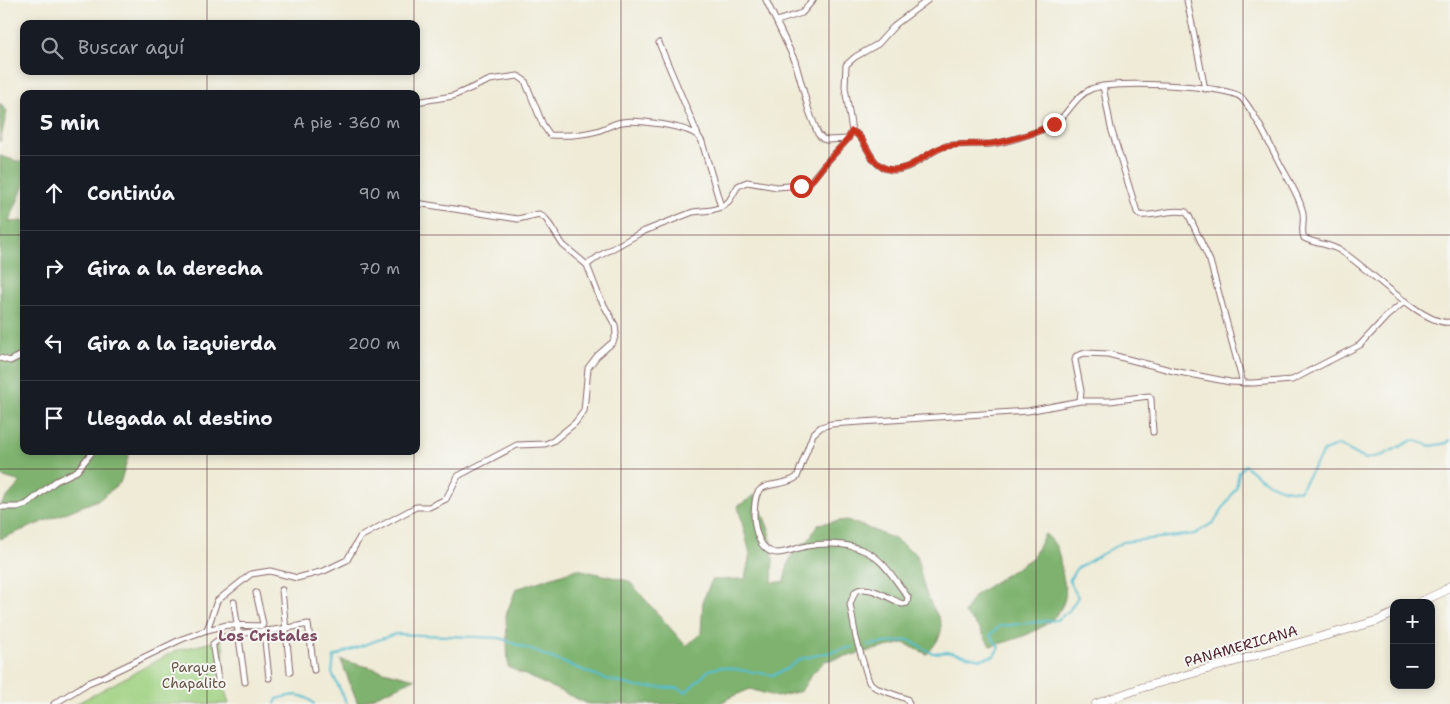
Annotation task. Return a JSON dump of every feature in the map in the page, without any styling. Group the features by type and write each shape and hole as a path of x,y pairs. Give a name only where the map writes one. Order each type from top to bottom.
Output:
{"main road":[{"path":"1427,599 1450,586"},
{"name":"PANAMERICANA","path":"1096,704 1144,687 1377,621 1390,615"}],"street":[{"path":"766,0 798,70 818,134 827,140 848,139"},
{"path":"777,21 802,13 813,0"},
{"path":"587,265 599,256 642,232 693,212 721,207 729,202 738,186 747,182 777,186 801,186 810,182 848,139 852,131 844,76 846,66 855,57 878,44 896,24 928,0"},
{"path":"1187,0 1205,89"},
{"path":"659,43 702,142 721,207"},
{"path":"420,101 453,96 490,80 518,76 524,81 543,125 550,135 567,136 596,132 620,122 628,121 674,127 698,136"},
{"path":"852,131 860,137 869,154 878,164 887,169 895,169 918,162 944,146 992,144 1049,127 1059,120 1081,96 1089,90 1103,86 1146,84 1205,89 1234,94 1245,102 1299,200 1304,216 1302,234 1304,238 1333,247 1344,253 1405,301 1432,319 1450,322"},
{"path":"1103,86 1112,128 1137,212 1140,215 1147,215 1172,210 1186,212 1189,216 1210,261 1243,383"},
{"path":"207,630 217,601 251,574 270,571 297,578 324,571 339,564 347,560 360,536 416,507 428,507 446,499 458,476 517,445 545,444 553,440 575,423 584,410 588,368 597,356 613,342 616,334 615,325 599,296 587,265 563,245 546,219 539,214 533,214 522,219 509,218 420,205"},
{"path":"1080,400 1075,360 1076,356 1085,352 1119,356 1193,376 1243,383 1283,382 1298,378 1360,345 1387,316 1405,301"},
{"path":"0,358 10,361 20,356"},
{"path":"910,704 908,699 876,688 869,682 856,638 850,604 855,592 862,588 869,589 902,604 907,603 908,597 880,561 870,553 860,549 835,544 809,546 776,553 765,548 760,543 754,521 755,503 759,490 763,487 792,481 797,477 812,434 821,427 841,423 1028,410 1080,400 1110,401 1151,396 1153,432"},
{"path":"0,507 18,507 27,504 56,481 77,471 90,455"},
{"path":"282,590 290,672"},
{"path":"54,704 88,682 105,676 182,639 227,625 263,625 256,593"},
{"path":"234,602 246,682"},
{"path":"218,680 213,644 227,635 238,632 264,632 308,624 314,670"},
{"path":"264,632 269,678"}],"green space":[{"path":"0,103 7,111 0,142"},
{"path":"0,156 20,162 20,195 9,222 20,221 20,455 129,455 120,483 100,499 0,539 0,505 21,482 0,476"},
{"path":"755,495 770,532 773,558 772,582 784,582 788,564 795,548 809,540 818,524 847,520 893,538 917,555 922,582 941,628 940,635 927,654 904,643 825,661 812,674 801,691 777,697 750,689 719,704 588,704 508,667 506,615 516,589 577,569 629,581 686,646 701,634 703,600 712,580 745,579 750,554 738,506"},
{"path":"1045,534 1056,546 1059,555 1066,592 1061,608 1045,625 1035,631 990,646 980,629 964,613 975,595 1032,558"},
{"name":"Parque Chapalito","path":"221,640 223,646 225,690 229,704 76,704 175,651"},
{"path":"341,660 415,679 358,704"}],"waterway":[{"path":"868,645 909,640 932,653 951,652 980,659 994,656 999,647 990,635 1000,626 1057,620 1069,611 1078,597 1069,581 1076,569 1123,542 1195,534 1214,522 1236,488 1239,472 1245,465 1257,476 1276,487 1299,491 1324,451 1339,445 1365,459 1383,455 1413,440 1431,446 1447,443 1450,440"},
{"path":"347,704 332,673 334,657 395,634 500,638 606,679 637,687 677,688 686,692 709,670 721,667 773,675 787,669 800,659 853,647"},
{"path":"275,704 277,699 296,695 305,697 314,704"}],"district":[{"name":"Los Cristales","path":"268,636"}],"route":[{"path":"801,186 814,178 848,139 852,131 860,137 869,154 878,164 892,170 912,164 944,146 992,144 1054,124"}]}
